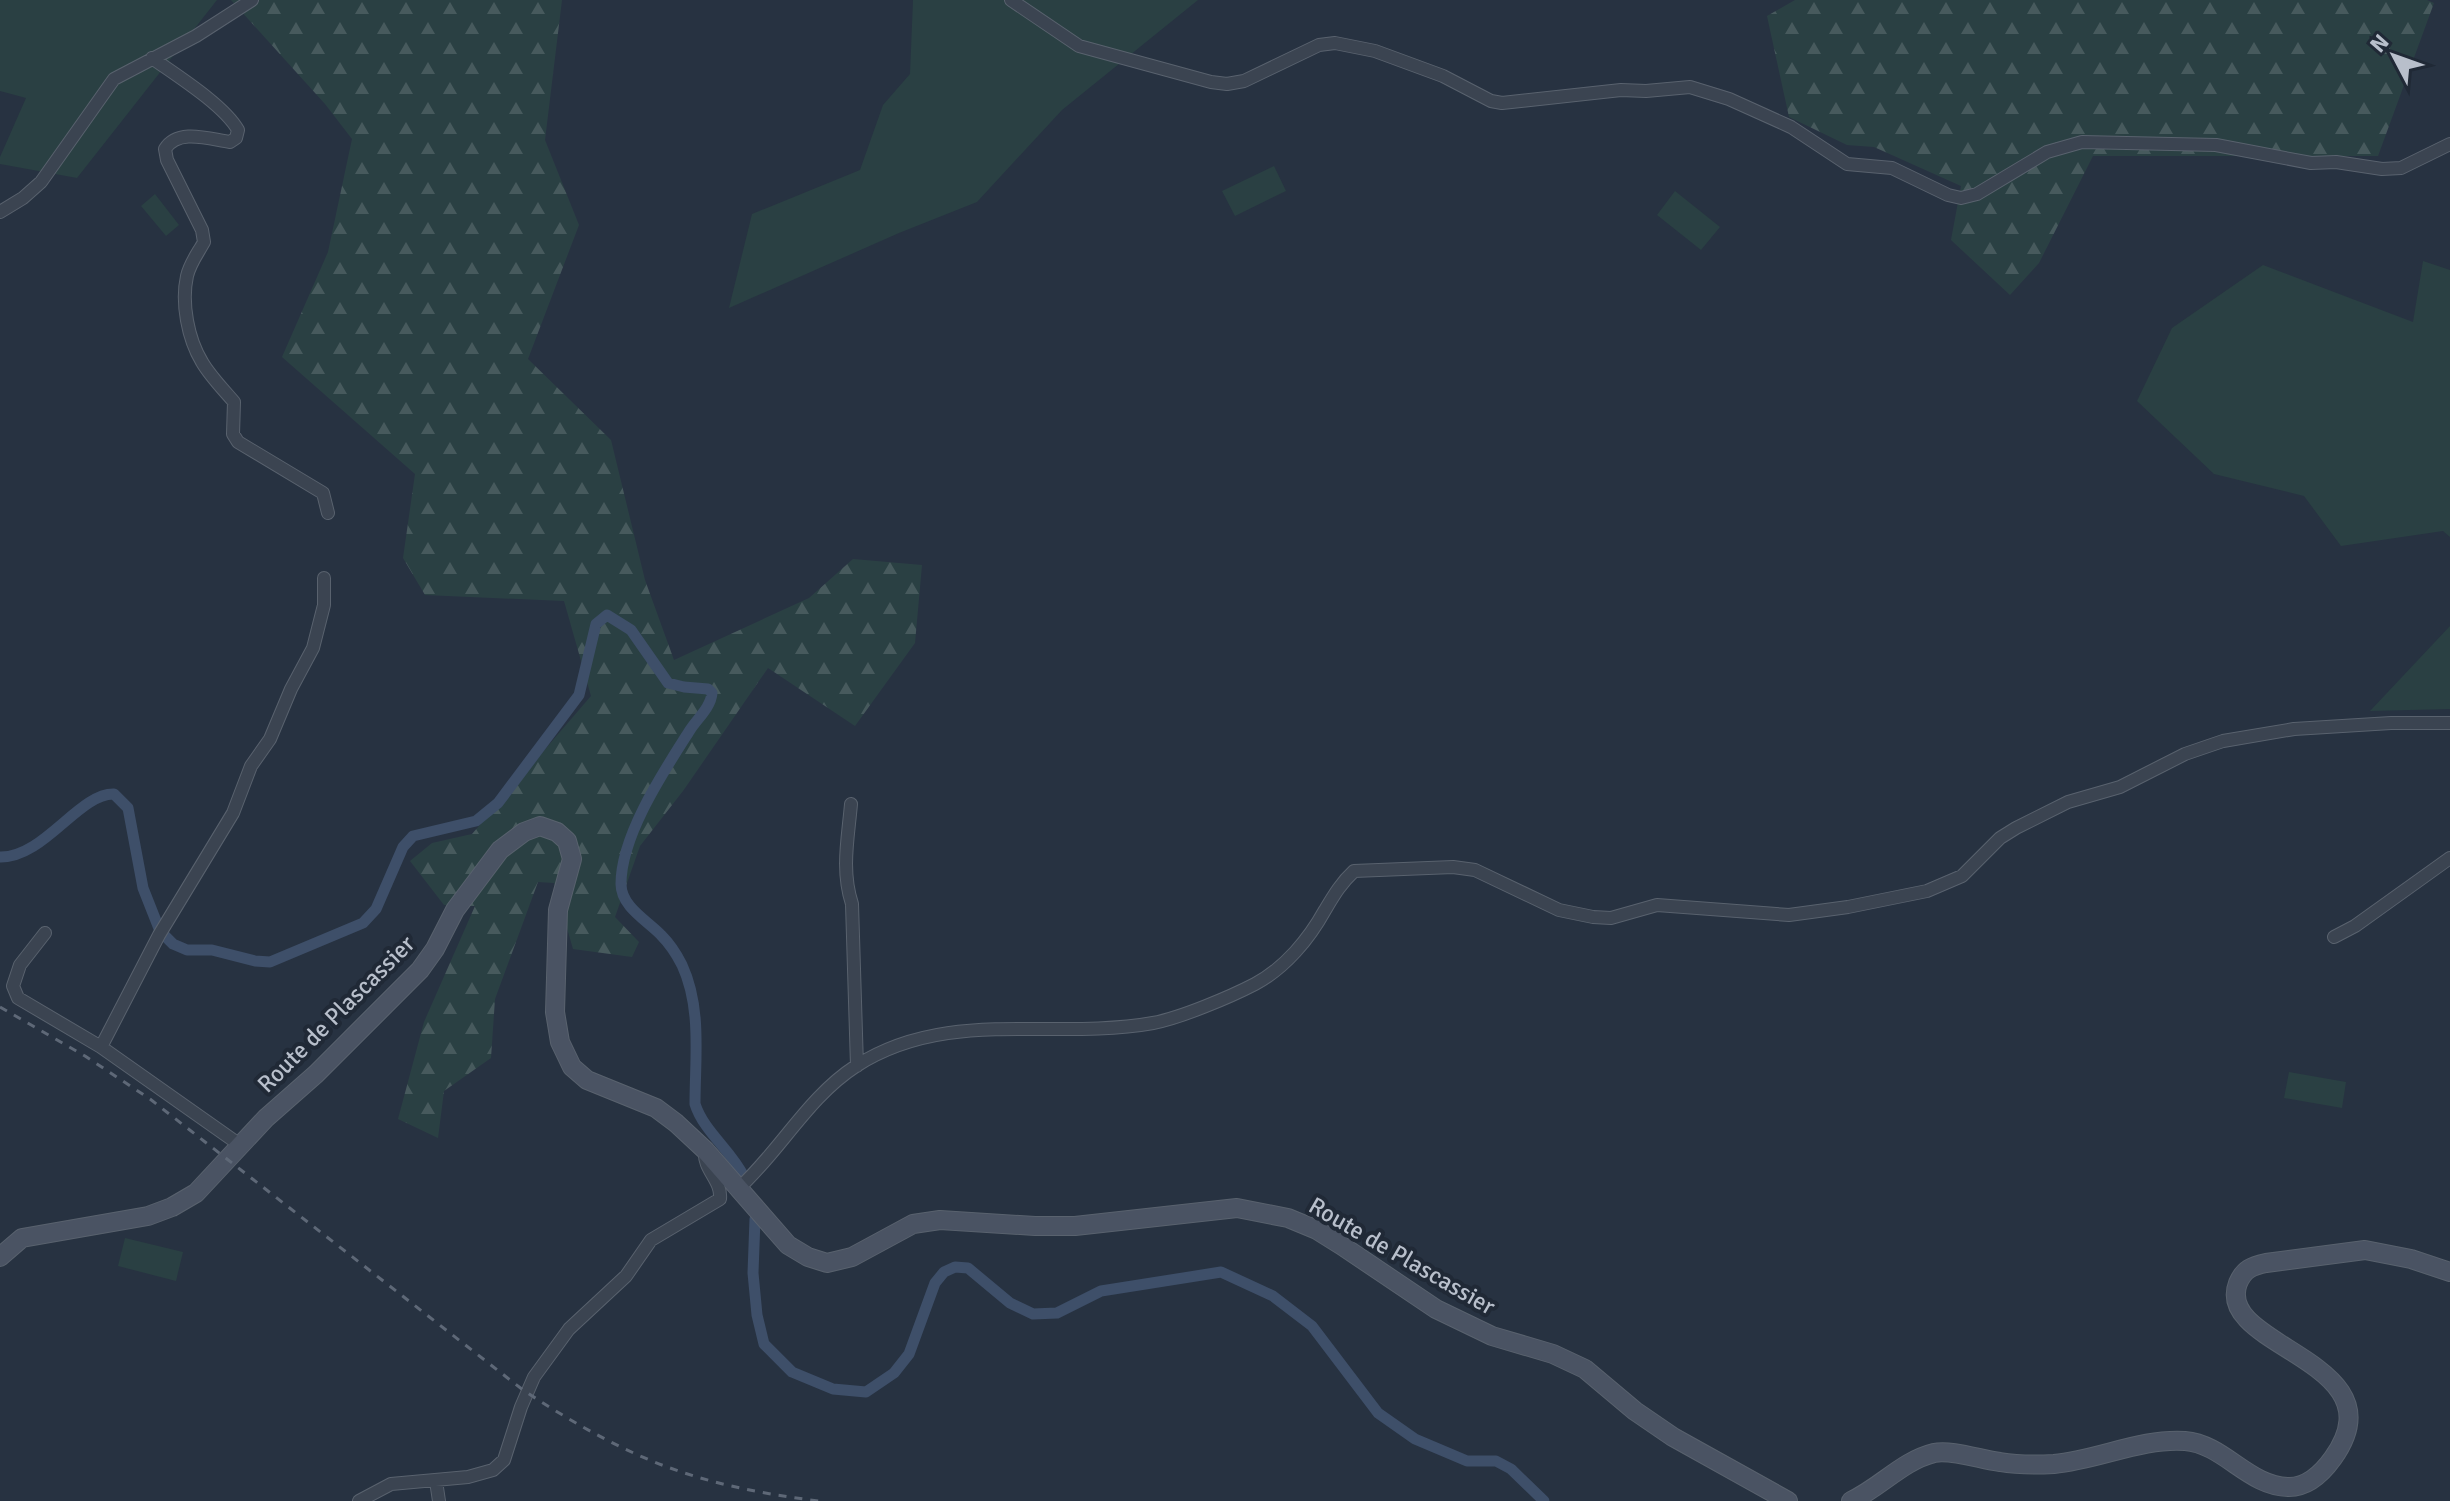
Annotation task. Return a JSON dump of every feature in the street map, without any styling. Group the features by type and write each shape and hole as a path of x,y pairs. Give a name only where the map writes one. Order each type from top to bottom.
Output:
{"street":[{"path":"0,212 41,182 114,79 196,36 252,0"},
{"path":"1011,0 1079,46 1126,61 1227,84 1244,81 1319,45 1335,43 1375,51 1443,76 1491,101 1502,103 1593,92 1690,87 1729,99 1791,127 1847,164 1892,168 1935,190 1961,198 1977,194 2047,152 2082,142 2216,145 2311,163 2336,162 2382,169 2401,168 2450,144"},
{"path":"152,58 209,101 234,122 238,130 236,138 230,142 178,136 165,149 167,160 202,230 204,242 186,279 191,342 203,364 234,402 233,434 238,442 323,493 328,513"},
{"path":"101,1047 159,935 233,813 251,766 270,739 313,648 324,605 324,578"},
{"path":"738,1189 769,1159 835,1082 857,1066 909,1041 949,1031 1154,1023 1202,1006 1256,983 1282,965 1307,937 1338,886 1354,871 1453,867 1475,870 1559,910 1593,917 1611,918 1657,905 1789,915 1927,891 1962,876 2000,838 2016,828 2068,802 2120,787 2185,754 2223,741 2294,729 2450,723"},
{"path":"851,804 844,858 852,904 857,1066"},
{"name":"Route de Plascassier","path":"0,1257 22,1238 136,1219 172,1207 196,1193 240,1145 420,970 455,910 500,850 524,832 540,826 557,832 567,841 572,859 558,910 555,1012 560,1042 572,1067 587,1080 656,1108 705,1150 788,1245 808,1257 827,1263 852,1257 913,1224 940,1220 1075,1226 1237,1208 1288,1218 1317,1230 1436,1309 1492,1336 1553,1354 1585,1369 1635,1411 1673,1437 1788,1501"},
{"path":"2334,937 2355,926 2450,858"},
{"path":"45,933 20,965 13,986 18,998 101,1047 240,1145"},
{"path":"359,1501 391,1484 468,1477 493,1470 504,1460 534,1377 569,1329 626,1276 651,1240 720,1199 721,1189 704,1161 705,1150"},
{"path":"1851,1501 1912,1460 1939,1451 2002,1463 2054,1464 2161,1443 2187,1441 2212,1449 2265,1482 2291,1487 2314,1480 2334,1458 2345,1436 2348,1416 2342,1394 2330,1376 2256,1328 2242,1314 2236,1294 2244,1272 2252,1266 2266,1263 2365,1250 2411,1259 2450,1272"},
{"path":"436,1481 439,1501"}],"green space":[{"path":"0,0 217,0 77,178 0,164 0,157 26,98 0,91"},
{"path":"231,0 562,0 545,140 579,225 528,359 611,440 645,580 674,660 809,598 853,559 922,565 915,643 855,726 768,668 683,791 640,846 615,917 639,942 632,957 573,949 554,883 538,882 495,999 491,1058 444,1091 438,1138 398,1119 424,1022 475,906 444,905 410,861 432,843 472,834 591,696 564,601 425,595 403,558 415,474 282,357 328,252 352,139 325,104"},
{"path":"913,0 1198,0 1062,110 977,202 729,308 752,214 860,170 883,105 910,74"},
{"path":"1795,0 2427,0 2434,3 2378,156 2093,156 2039,263 2010,295 1951,240 1961,186 1874,147 1847,145 1789,117 1767,16"},
{"path":"1274,166 1286,191 1235,216 1222,191"},
{"path":"1675,191 1720,227 1701,250 1657,215"},
{"path":"155,194 179,225 166,236 141,206"},
{"path":"2423,261 2450,270 2450,537 2443,531 2341,546 2304,496 2214,474 2137,401 2172,328 2263,265 2413,322"},
{"path":"2450,626 2450,709 2370,711"},
{"path":"2289,1072 2346,1082 2342,1108 2284,1098"},
{"path":"125,1238 183,1252 176,1281 118,1266"}],"waterway":[{"path":"163,934 173,944 187,950 212,950 270,962 363,923 376,909 403,847 413,836 476,821 498,803 579,695 596,624 607,615 631,630 668,683 708,689 712,693 706,708 646,804 628,845 621,884 630,907 664,938 682,965 695,1016 695,1104 744,1177"},
{"path":"0,857 16,855 31,847 88,804 101,796 114,794 128,808 143,888 160,931"},
{"path":"755,1219 753,1273 757,1315 764,1344 792,1372 833,1389 866,1392 894,1373 909,1354 935,1283 944,1272 955,1267 968,1268 1010,1303 1033,1314 1057,1313 1101,1291 1221,1272 1273,1296 1312,1326 1378,1413 1415,1439 1467,1461 1496,1461 1511,1469 1544,1501"}],"railway":[{"path":"0,1007 85,1056 150,1099 523,1390 570,1419 635,1454 692,1476 755,1491 819,1501"}]}
